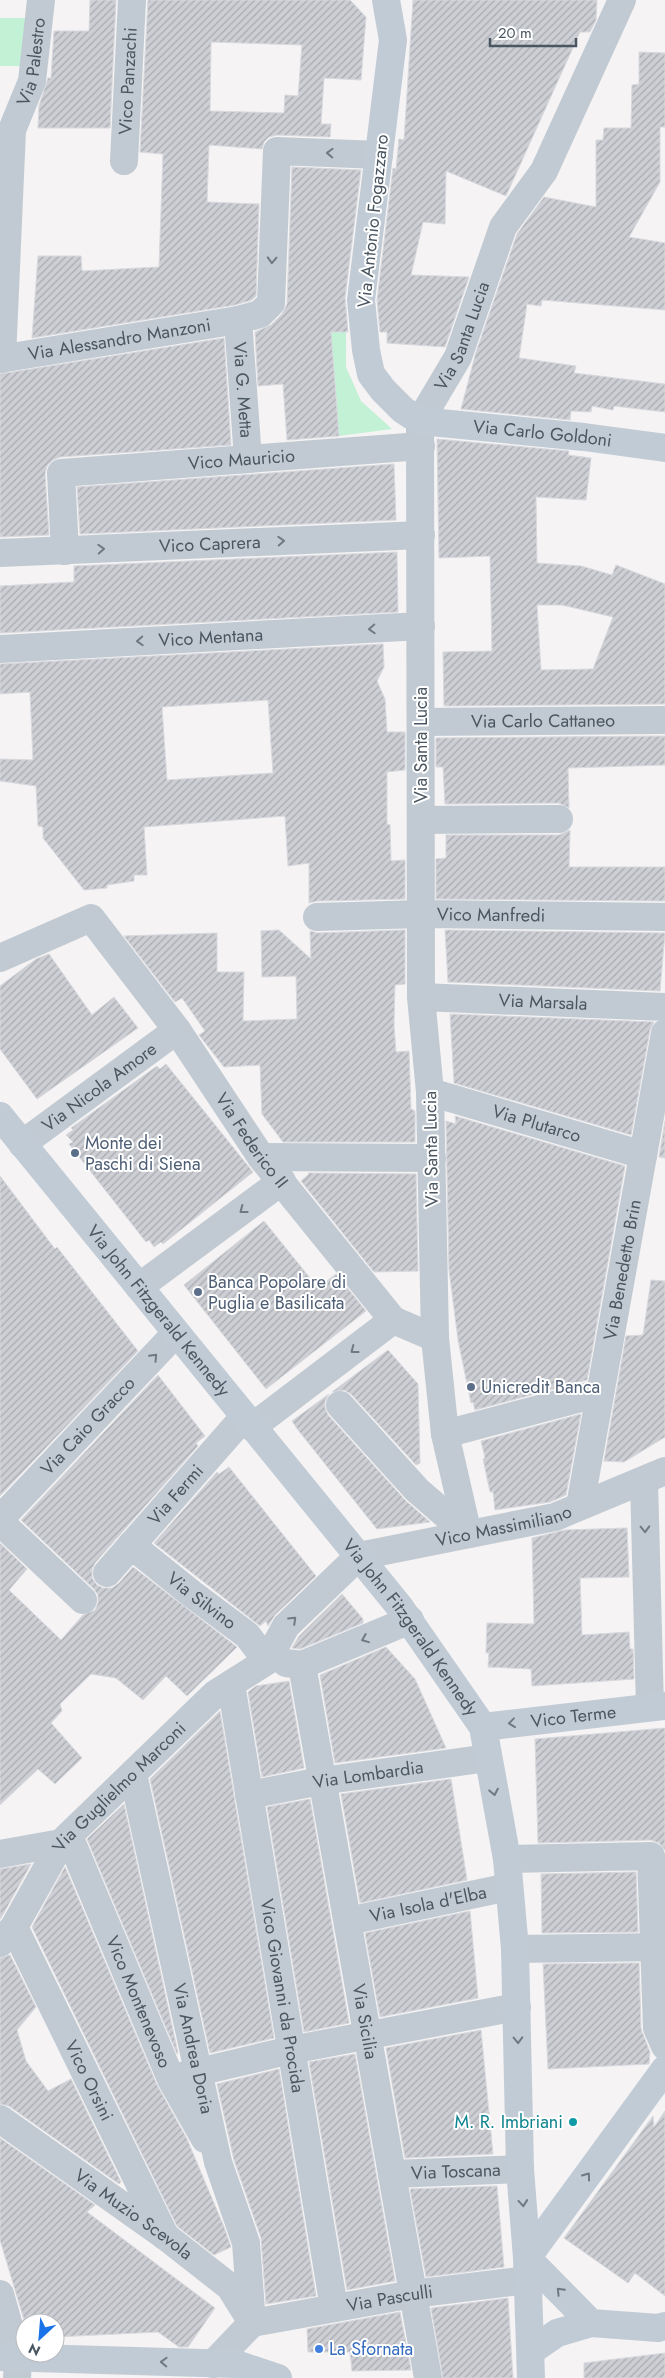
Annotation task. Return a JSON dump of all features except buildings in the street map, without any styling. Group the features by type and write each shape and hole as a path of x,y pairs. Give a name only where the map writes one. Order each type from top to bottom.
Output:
{"street":[{"name":"Via Palestro","path":"1,359 12,130 32,81 41,0"},
{"name":"Vico Panzachi","path":"124,161 132,0"},
{"name":"Via Antonio Fogazzaro","path":"386,0 394,40 361,300 366,350 371,374 383,390 403,410 420,434"},
{"name":"Via Santa Lucia","path":"468,1534 445,1434 435,1338 430,1092 422,997 420,434 458,357 503,227 544,171 622,0"},
{"name":"Via Alessandro Manzoni","path":"1,359 238,320 260,314 271,303 277,151 379,155"},
{"name":"Via G. Metta","path":"238,320 248,459"},
{"name":"Via Carlo Goldoni","path":"420,434 584,437 665,448"},
{"name":"Vico Mauricio","path":"65,551 61,473 248,459 420,434"},
{"name":"Vico Caprera","path":"0,554 420,535"},
{"name":"Vico Mentana","path":"0,648 421,626"},
{"name":"Via Carlo Cattaneo","path":"421,722 665,720"},
{"path":"422,820 559,819"},
{"name":"Vico Manfredi","path":"317,917 423,914 665,917"},
{"name":"Via Federico II","path":"0,958 91,918 177,1030 261,1157 393,1320 435,1338"},
{"name":"Via Marsala","path":"422,997 665,1007"},
{"name":"Via Nicola Amore","path":"22,1144 177,1030"},
{"name":"Via Benedetto Brin","path":"580,1506 665,1033"},
{"name":"Via Plutarco","path":"430,1092 643,1155"},
{"name":"Via John Fitzgerald Kennedy","path":"0,1116 410,1620 483,1727 507,1859 514,1949 520,2169 528,2269 531,2378"},
{"path":"261,1157 432,1158"},
{"path":"139,1287 282,1181"},
{"name":"Via Fermi","path":"107,1572 248,1422 393,1320"},
{"name":"Via Caio Gracco","path":"0,1520 176,1333"},
{"path":"445,1434 600,1393"},
{"path":"340,1405 416,1490 468,1534"},
{"path":"658,1707 659,1475"},
{"name":"Vico Massimiliano","path":"359,1556 555,1517 659,1475"},
{"path":"0,1520 83,1600"},
{"name":"Via Silvino","path":"132,1545 192,1594 247,1635 267,1661"},
{"name":"Via Guglielmo Marconi","path":"7,1935 65,1839 215,1694 267,1661 286,1626 359,1556"},
{"path":"267,1661 302,1665 410,1620"},
{"name":"Via Sicilia","path":"302,1665 428,2378"},
{"name":"Vico Giovanni da Procida","path":"231,1684 334,2308"},
{"name":"Vico Terme","path":"483,1727 658,1707"},
{"name":"Via Lombardia","path":"249,1795 321,1781 488,1758"},
{"name":"Via Andrea Doria","path":"132,1774 218,2162 246,2242 252,2323"},
{"path":"0,1854 65,1839"},
{"name":"Vico Montenevoso","path":"65,1839 171,2079 218,2162"},
{"path":"507,1859 651,1856 659,1947 657,2028 665,2046"},
{"name":"Via Isola d'Elba","path":"348,1921 509,1886"},
{"name":"Vico Orsini","path":"7,1935 165,2236"},
{"path":"514,1949 659,1947"},
{"path":"171,2079 291,2050 517,2007"},
{"path":"591,2323 528,2269 665,2069"},
{"name":"Via Muzio Scevola","path":"0,2119 165,2236 230,2287 252,2323"},
{"name":"Via Toscana","path":"392,2174 520,2169"},
{"name":"Via Pasculli","path":"252,2323 413,2294 528,2269"},
{"path":"0,2294 12,2364 236,2364 278,2378"},
{"path":"213,2364 252,2323"},
{"path":"530,2351 556,2333 591,2323 665,2326"}],"green space":[{"path":"0,18 31,18 27,66 0,66"},
{"path":"316,332 346,332 346,367 361,401 392,429 339,436 334,370"}],"place":[{"name":"Monte dei Paschi di Siena","path":"75,1153"},
{"name":"Banca Popolare di Puglia e Basilicata","path":"198,1292"},
{"name":"Unicredit Banca","path":"471,1387"},
{"name":"M. R. Imbriani","path":"573,2122"},
{"name":"La Sfornata","path":"319,2349"}]}
